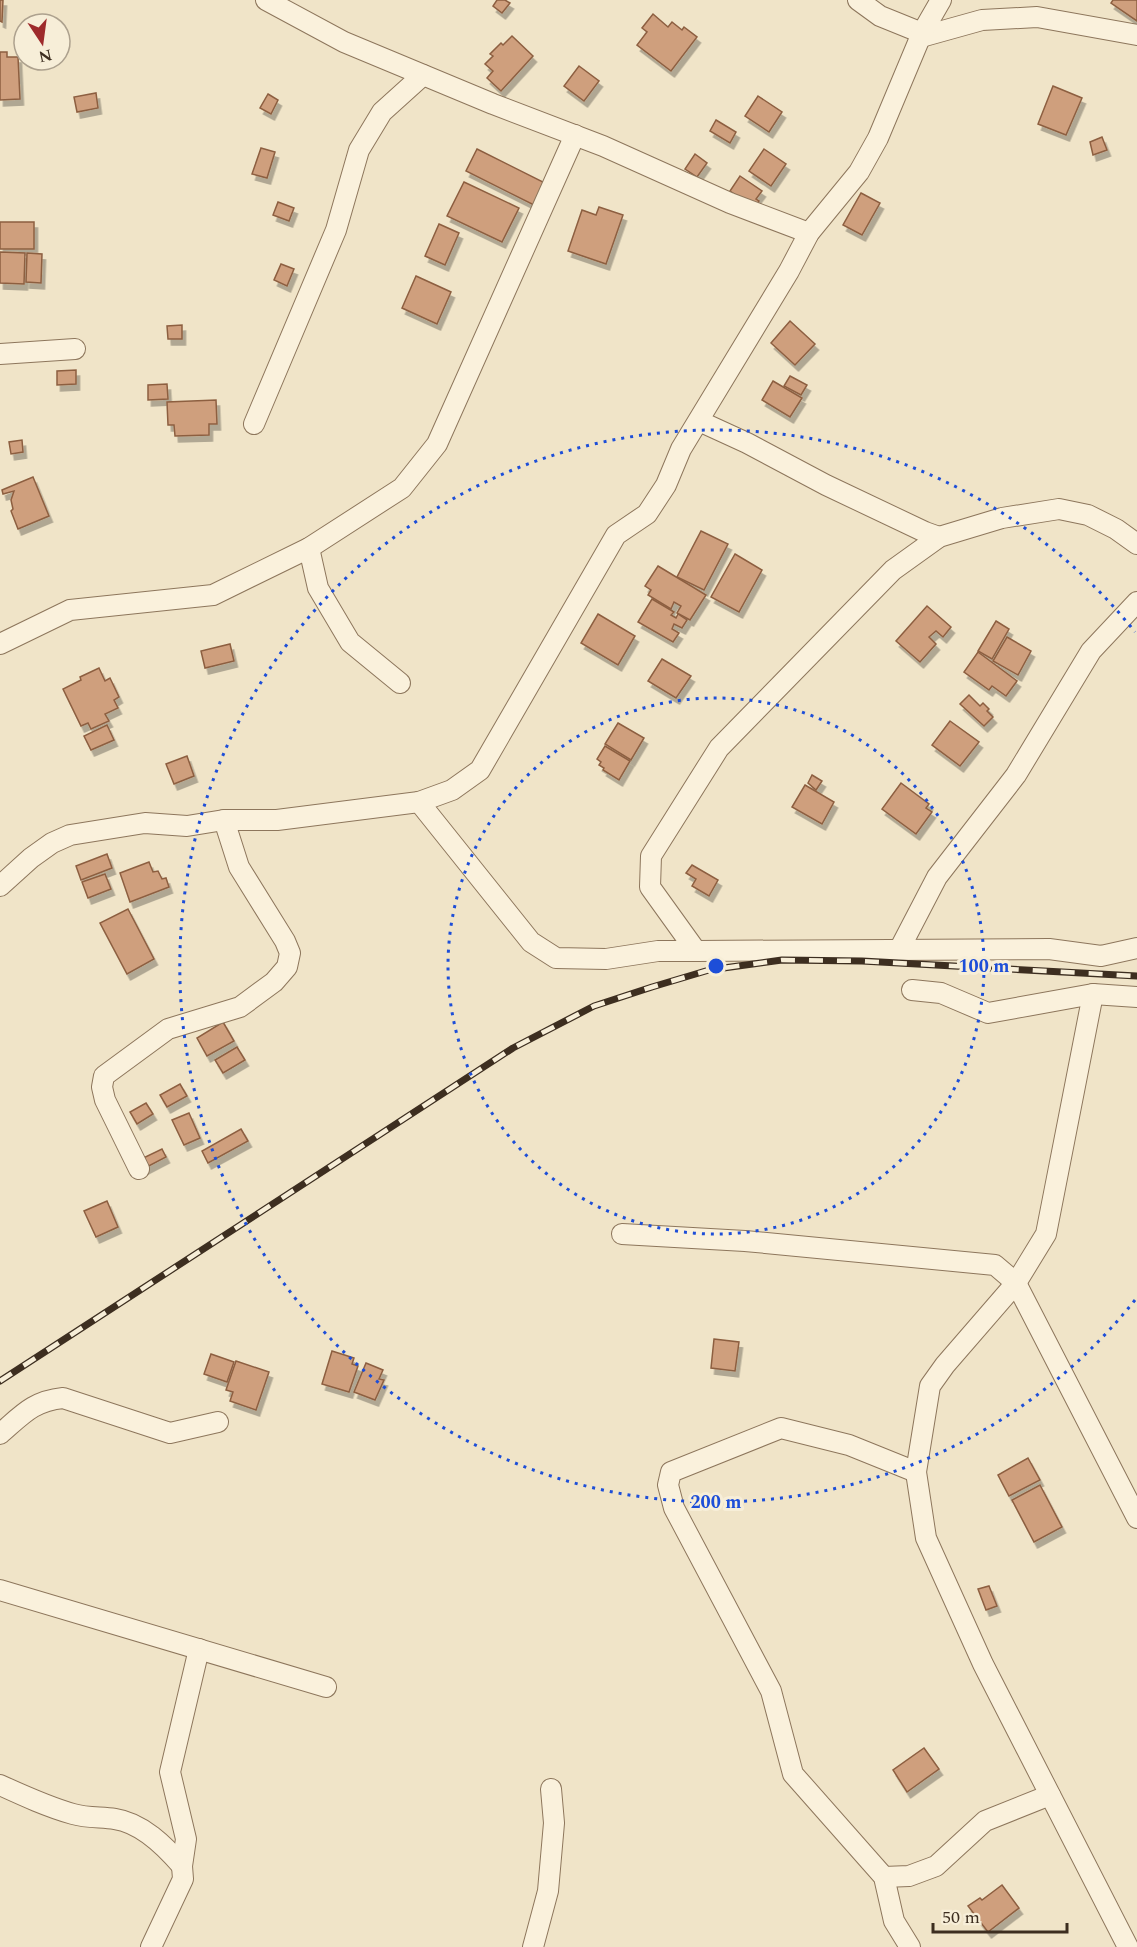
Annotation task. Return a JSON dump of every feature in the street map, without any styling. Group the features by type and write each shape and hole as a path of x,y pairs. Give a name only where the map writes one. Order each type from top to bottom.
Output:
{"street":[{"path":"266,0 344,42 603,146 730,203 809,233"},
{"path":"858,0 880,16 921,35 982,20 1037,17 1137,35"},
{"path":"0,886 31,858 52,843 70,835 145,823 187,826 224,820 277,820 419,802 452,790 480,770 616,535 647,514 666,485 681,449 783,282 809,233 859,172 878,138 921,35 941,0"},
{"path":"1023,0 1037,17"},
{"path":"254,424 336,230 359,150 382,112 423,75"},
{"path":"0,644 70,610 213,595 309,548 402,488 437,444 575,135"},
{"path":"0,354 75,349"},
{"path":"699,421 747,443 826,485 939,537"},
{"path":"696,951 650,887 651,856 719,748 893,570 939,537 1002,518 1059,509 1088,515 1116,529 1137,544"},
{"path":"309,548 318,588 350,642 400,683"},
{"path":"899,950 937,878 1016,775 1091,651 1137,602"},
{"path":"419,802 531,942 556,958 606,959 658,951 1048,949 1101,956 1137,948"},
{"path":"139,1169 105,1100 102,1088 104,1076 168,1029 240,1007 274,982 287,967 290,953 285,941 239,867 224,820"},
{"path":"912,990 941,993 988,1013 1093,994 1137,997"},
{"path":"1093,994 1046,1234 1016,1283 945,1365 930,1386 916,1472 926,1538 982,1664 1128,1947"},
{"path":"622,1234 745,1241 995,1265 1016,1283 1137,1518"},
{"path":"0,1434 35,1405 63,1398 170,1433 218,1422"},
{"path":"910,1947 894,1921 884,1877 793,1774 771,1691 674,1508 668,1485 672,1472 781,1428 849,1445 916,1472"},
{"path":"0,1590 326,1687"},
{"path":"151,1947 183,1879 182,1866 186,1839 170,1772 199,1649"},
{"path":"0,1785 27,1798 74,1814 132,1824 160,1843 182,1866"},
{"path":"533,1947 548,1891 554,1823 551,1789"},
{"path":"884,1877 909,1876 936,1866 986,1821 1050,1795"}],"building":[{"path":"0,0 3,0 2,22 0,21"},
{"path":"497,0 510,3 502,13 493,6"},
{"path":"1113,0 1137,0 1137,21 1111,3"},
{"path":"653,14 668,27 672,22 682,30 684,27 697,37 671,71 637,45 647,32 642,28"},
{"path":"512,36 533,56 501,91 487,78 493,71 485,64 493,56 490,54"},
{"path":"0,52 7,52 7,57 12,57 12,72 19,72 20,99 0,100"},
{"path":"579,66 599,81 584,101 564,86"},
{"path":"1053,86 1082,98 1066,135 1038,124"},
{"path":"96,93 98,108 77,112 74,97"},
{"path":"268,94 278,100 271,114 260,108"},
{"path":"758,96 782,112 769,132 745,116"},
{"path":"716,120 736,132 730,143 710,131"},
{"path":"1102,137 1107,150 1093,155 1090,142"},
{"path":"261,148 275,152 267,178 252,174"},
{"path":"477,149 545,183 534,205 466,171"},
{"path":"764,149 786,164 771,186 749,171"},
{"path":"695,154 707,163 697,177 685,169"},
{"path":"740,176 762,191 756,199 759,201 754,208 730,191"},
{"path":"464,182 519,208 502,242 447,216"},
{"path":"861,193 880,203 862,235 843,225"},
{"path":"278,202 294,208 289,221 273,215"},
{"path":"599,207 623,215 606,264 568,251 582,210 596,215"},
{"path":"0,222 34,222 34,249 0,249"},
{"path":"439,224 459,233 445,265 425,256"},
{"path":"0,252 25,253 24,284 0,283"},
{"path":"27,253 42,254 41,283 26,282"},
{"path":"281,264 294,269 287,286 274,280"},
{"path":"416,276 451,292 437,324 402,308"},
{"path":"790,321 815,344 795,365 771,343"},
{"path":"182,325 182,339 168,339 167,326"},
{"path":"76,370 76,384 57,385 57,371"},
{"path":"790,376 807,385 801,395 784,386"},
{"path":"773,381 802,398 790,417 762,400"},
{"path":"167,384 168,399 148,400 148,385"},
{"path":"216,400 217,424 209,424 209,435 175,436 174,425 168,425 167,402"},
{"path":"22,440 23,452 11,454 9,442"},
{"path":"33,477 49,516 18,529 11,511 14,491 3,494 2,490"},
{"path":"701,531 728,544 704,590 677,577"},
{"path":"735,554 762,570 739,612 711,597"},
{"path":"658,566 706,595 690,620 677,613 681,606 674,602 671,609 648,595 651,590 645,586"},
{"path":"652,599 674,612 671,615 676,618 678,614 687,620 682,628 674,624 672,629 679,633 673,642 638,622"},
{"path":"927,606 951,627 943,637 936,631 929,637 936,644 920,662 896,641"},
{"path":"598,614 635,636 618,665 581,643"},
{"path":"996,621 1009,629 992,659 978,651"},
{"path":"1007,637 1031,651 1018,675 993,661"},
{"path":"230,644 234,661 205,668 201,651"},
{"path":"978,652 1017,681 1006,696 992,686 989,690 964,672"},
{"path":"662,659 691,676 676,698 648,681"},
{"path":"99,668 105,681 110,678 119,697 114,700 118,708 105,714 109,721 91,729 88,723 81,726 63,689"},
{"path":"969,695 980,706 983,703 993,717 984,726 960,704"},
{"path":"950,721 979,742 960,766 932,745"},
{"path":"618,723 644,738 631,760 605,744"},
{"path":"107,725 114,740 91,750 84,736"},
{"path":"605,746 630,761 619,780 599,765 601,762 597,759"},
{"path":"187,756 194,776 174,784 166,764"},
{"path":"812,775 822,781 816,790 808,783"},
{"path":"901,783 929,804 926,808 932,812 916,834 882,809"},
{"path":"805,785 834,802 822,824 792,807"},
{"path":"107,854 112,868 81,880 76,866"},
{"path":"149,862 153,872 158,871 162,879 166,878 169,887 130,902 120,873"},
{"path":"692,865 718,880 709,896 692,886 696,879 686,873"},
{"path":"105,874 111,889 88,898 82,882"},
{"path":"128,909 154,959 127,974 100,923"},
{"path":"223,1022 234,1041 207,1056 197,1038"},
{"path":"237,1047 245,1060 223,1073 215,1060"},
{"path":"180,1084 187,1096 167,1107 160,1095"},
{"path":"146,1103 153,1114 137,1124 130,1112"},
{"path":"189,1113 200,1138 184,1145 172,1120"},
{"path":"241,1129 248,1141 208,1163 202,1151"},
{"path":"162,1149 166,1157 143,1169 139,1160"},
{"path":"107,1201 118,1227 96,1237 84,1211"},
{"path":"714,1339 739,1342 735,1371 711,1368"},
{"path":"332,1351 354,1358 352,1364 358,1366 349,1392 322,1384"},
{"path":"211,1354 234,1362 227,1382 204,1374"},
{"path":"236,1361 269,1372 256,1410 230,1401 233,1392 226,1390"},
{"path":"366,1363 383,1370 379,1379 384,1380 375,1400 354,1392"},
{"path":"1028,1458 1040,1480 1009,1496 998,1475"},
{"path":"1040,1485 1062,1527 1034,1542 1012,1500"},
{"path":"989,1586 997,1606 986,1610 978,1589"},
{"path":"924,1748 939,1769 907,1792 893,1770"},
{"path":"1002,1885 1019,1908 988,1932 968,1906 980,1898 982,1900"}],"railway":[{"path":"0,1381 513,1048 594,1006 709,970 782,960 862,961 1137,976"}]}
